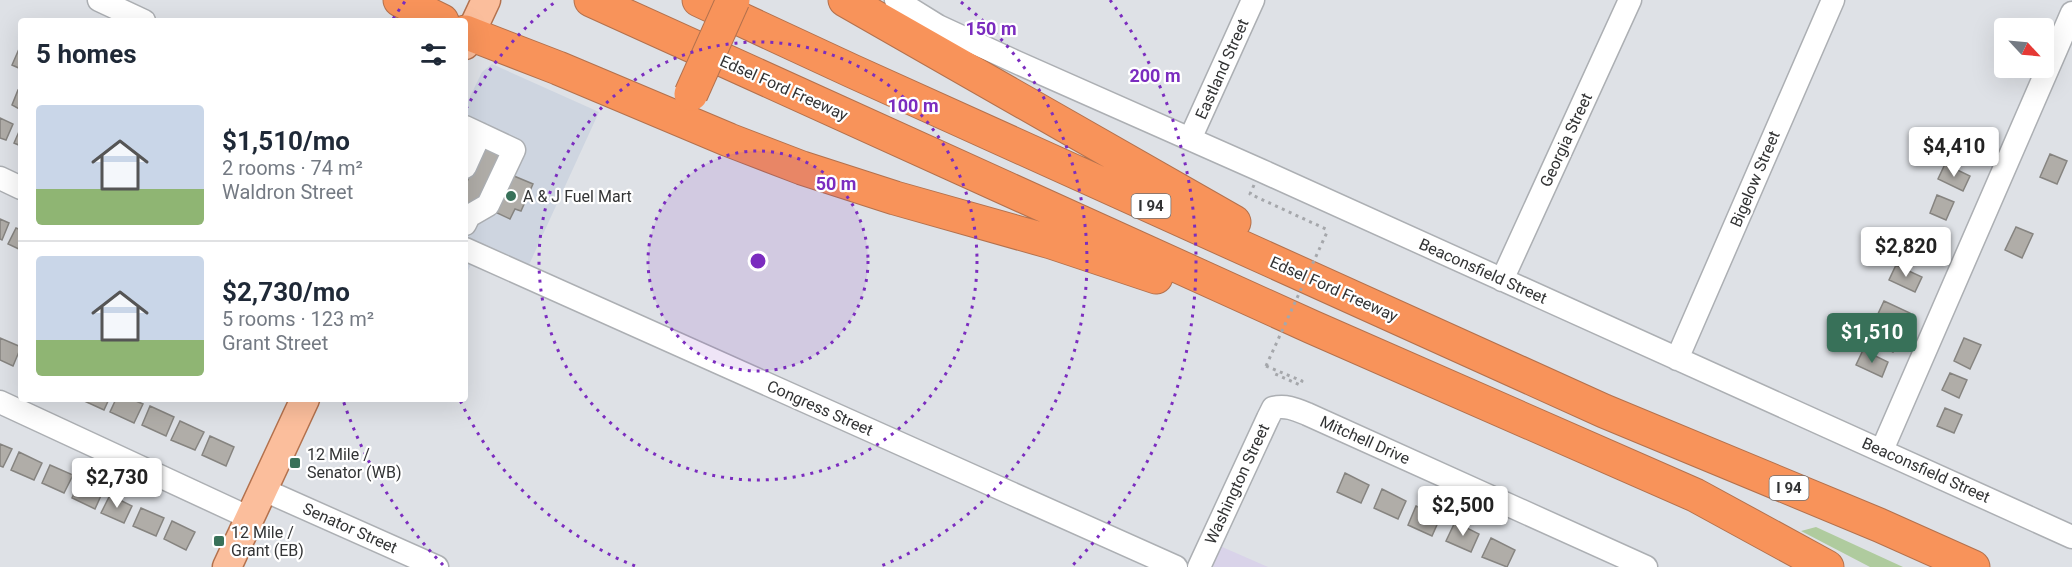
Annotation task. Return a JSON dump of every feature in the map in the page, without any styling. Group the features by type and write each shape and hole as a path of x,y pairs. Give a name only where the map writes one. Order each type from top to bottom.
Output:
{"highway":[{"path":"400,0 433,18"},
{"name":"Edsel Ford Freeway","path":"591,0 1312,327 1695,495 1827,567"},
{"name":"Edsel Ford Freeway","path":"699,0 873,81 1604,411 1879,525 1973,567"},
{"path":"664,113 680,107 691,94 733,0"},
{"path":"845,0 1240,226 1290,252 1473,336 1604,411"},
{"path":"468,36 558,68 664,113 838,181 1051,242 1180,285 1248,311 1312,327"}],"main road":[{"path":"468,24 486,0"},
{"path":"227,567 304,402"}],"street":[{"path":"99,0 138,18"},
{"name":"Beaconsfield Street","path":"896,0 938,26 2072,537"},
{"name":"Eastland Street","path":"1190,139 1253,0"},
{"name":"Georgia Street","path":"1502,280 1630,0"},
{"name":"Bigelow Street","path":"1677,359 1833,0"},
{"path":"1882,450 2072,13"},
{"path":"468,151 472,130 514,150 488,205 468,215"},
{"path":"0,178 18,187"},
{"name":"Congress Street","path":"468,250 1176,567"},
{"path":"0,402 250,518"},
{"name":"Mitchell Drive","path":"1280,406 1290,406 1608,559 1646,567"},
{"name":"Washington Street","path":"1199,567 1273,408 1280,406"},
{"name":"Senator Street","path":"264,490 437,567"}],"path":[{"path":"1260,170 1250,194 1328,230 1266,366 1302,381 1300,385 1273,373"}],"shaded area":[{"path":"492,64 599,112 528,267 480,246 468,271 468,101 482,72"},
{"path":"1220,546 1268,567 1211,567"}],"green space":[{"path":"1816,527 1903,567 1870,567 1801,531"}],"building":[{"path":"18,51 18,68 12,65"},
{"path":"18,90 18,108 12,105"},
{"path":"0,118 13,124 6,140 0,138"},
{"path":"485,143 502,151 474,212 468,209 468,180"},
{"path":"2050,154 2067,161 2057,184 2040,177"},
{"path":"1945,164 1970,176 1963,191 1938,179"},
{"path":"514,176 533,184 521,211 515,209 510,219 495,212"},
{"path":"1937,195 1954,202 1946,220 1930,213"},
{"path":"0,219 9,223 2,240 0,239"},
{"path":"2016,227 2033,234 2022,258 2005,250"},
{"path":"16,228 18,229 18,249 8,244"},
{"path":"1921,232 1938,239 1930,257 1913,250"},
{"path":"1896,265 1922,277 1915,292 1889,280"},
{"path":"1884,301 1910,313 1903,328 1877,316"},
{"path":"1874,326 1899,337 1893,352 1867,340"},
{"path":"0,338 18,346 18,354 13,366 0,360"},
{"path":"1964,338 1981,345 1970,369 1954,361"},
{"path":"1863,350 1888,362 1882,377 1856,365"},
{"path":"1950,373 1967,380 1959,398 1942,390"},
{"path":"87,402 108,402 104,410"},
{"path":"115,402 143,404 134,423 110,412"},
{"path":"150,406 174,417 166,436 142,425"},
{"path":"1945,408 1962,415 1954,433 1937,426"},
{"path":"180,421 204,432 195,450 171,440"},
{"path":"210,436 234,447 226,466 202,455"},
{"path":"0,444 12,449 3,467 0,466"},
{"path":"19,452 42,463 34,480 11,470"},
{"path":"50,465 73,475 64,493 42,483"},
{"path":"1345,473 1369,485 1361,503 1337,492"},
{"path":"80,480 103,491 95,509 72,498"},
{"path":"1382,489 1406,501 1398,519 1374,508"},
{"path":"110,495 132,506 124,523 101,513"},
{"path":"1416,506 1440,518 1432,536 1408,525"},
{"path":"141,508 164,518 156,536 133,526"},
{"path":"172,521 195,532 186,550 164,539"},
{"path":"1455,522 1479,534 1471,552 1446,541"},
{"path":"1491,538 1515,550 1507,567 1482,557"}],"place":[{"name":"A & J Fuel Mart","path":"511,196"},
{"name":"12 Mile / Senator (WB)","path":"295,463"},
{"name":"12 Mile / Grant (EB)","path":"219,541"}]}
